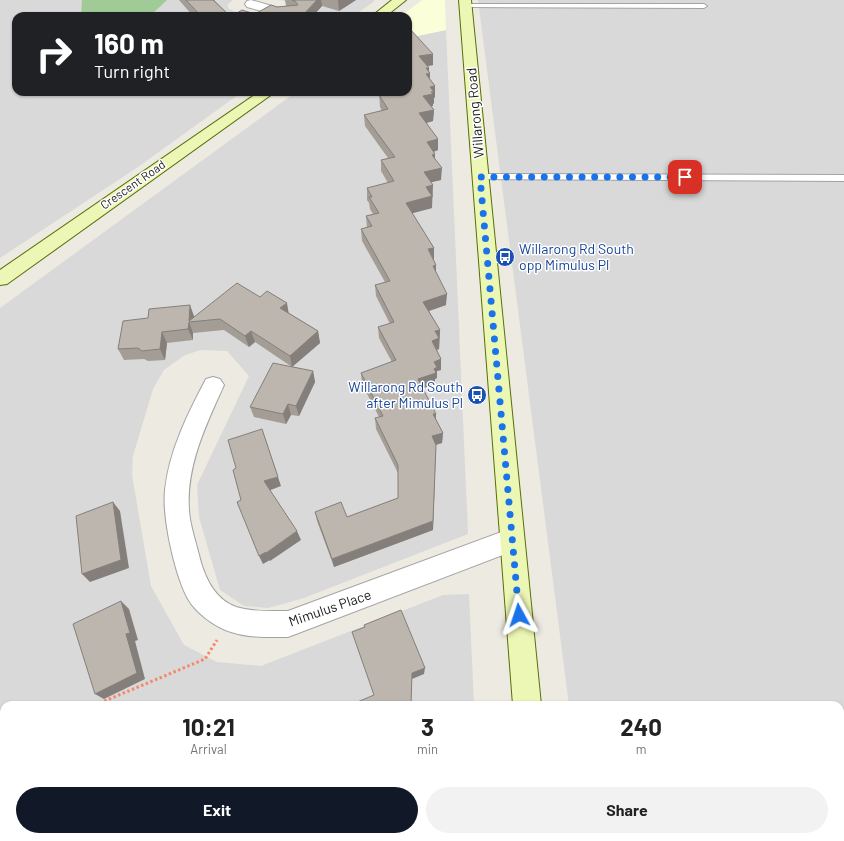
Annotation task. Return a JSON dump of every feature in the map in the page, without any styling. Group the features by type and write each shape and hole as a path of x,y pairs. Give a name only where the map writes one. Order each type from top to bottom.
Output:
{"street":[{"path":"384,12 400,0"},
{"name":"Willarong Road","path":"465,3 527,701"},
{"path":"251,4 278,12"},
{"name":"Crescent Road","path":"0,279 262,96"},
{"name":"Mimulus Place","path":"213,385 188,440 177,490 178,519 184,550 198,592 213,607 231,619 257,624 288,624 512,540"}],"lane":[{"path":"465,3 704,6"},
{"path":"480,177 844,178"}],"path":[{"path":"105,701 205,659 231,619"}],"shaded area":[{"path":"0,0 233,0 228,4 228,8 235,12 12,12 12,96 236,96 138,167 0,258"},
{"path":"280,0 375,1 359,12 319,12"},
{"path":"422,0 445,0 446,30 412,37 412,12 406,12"},
{"path":"478,0 844,0 844,701 568,701"},
{"path":"446,30 468,534 304,598 268,608 244,606 220,590 199,517 197,485 249,376 227,351 201,350 185,355 164,370 153,389 133,456 132,475 151,586 184,645 217,662 261,666 443,595 469,594 474,701 0,701 0,308 291,96 412,96 412,37"}],"green space":[{"path":"82,0 167,0 154,12 81,12"}],"building":[{"path":"186,0 213,0 226,12 197,12"},
{"path":"292,0 317,0 306,12 259,12 271,5 277,7 298,5"},
{"path":"412,31 433,54 419,56 429,68 426,68 430,73 426,74 435,86 430,87 434,92 431,92 433,94 423,96 434,110 419,113 438,139 427,142 435,154 432,155 442,168 424,172 433,185 426,187 432,196 406,203 434,248 428,249 436,265 433,266 447,294 423,302 440,330 435,331 439,338 432,341 441,359 434,362 437,367 434,369 436,373 418,379 436,414 433,414 443,433 432,436 436,445 433,521 332,559 315,512 341,502 347,517 398,498 398,465 375,418 383,416 361,373 396,360 378,327 394,322 375,285 390,281 361,229 372,226 366,216 379,213 369,197 372,197 367,188 394,181 381,160 395,157 364,115 388,109 380,96 412,96"},
{"path":"237,283 260,297 267,291 287,303 280,308 318,331 290,356 251,331 245,336 220,319 189,322 188,329 162,332 160,349 142,351 138,348 118,349 123,321 148,318 149,309 190,305 189,321"},
{"path":"273,363 313,371 296,406 288,404 283,414 250,407"},
{"path":"262,429 278,477 264,481 297,531 266,553 259,556 237,502 241,500 233,470 236,468 228,440"},
{"path":"113,502 121,560 82,574 76,516"},
{"path":"121,601 130,633 126,634 137,673 95,694 73,624"},
{"path":"401,610 425,668 412,673 411,701 360,701 374,695 352,632 365,627 364,625"}],"place":[{"name":"Willarong Rd South opp Mimulus Pl","path":"505,257"},
{"name":"Willarong Rd South after Mimulus Pl","path":"477,395"}],"route":[{"path":"519,615 480,177 685,177"}]}
